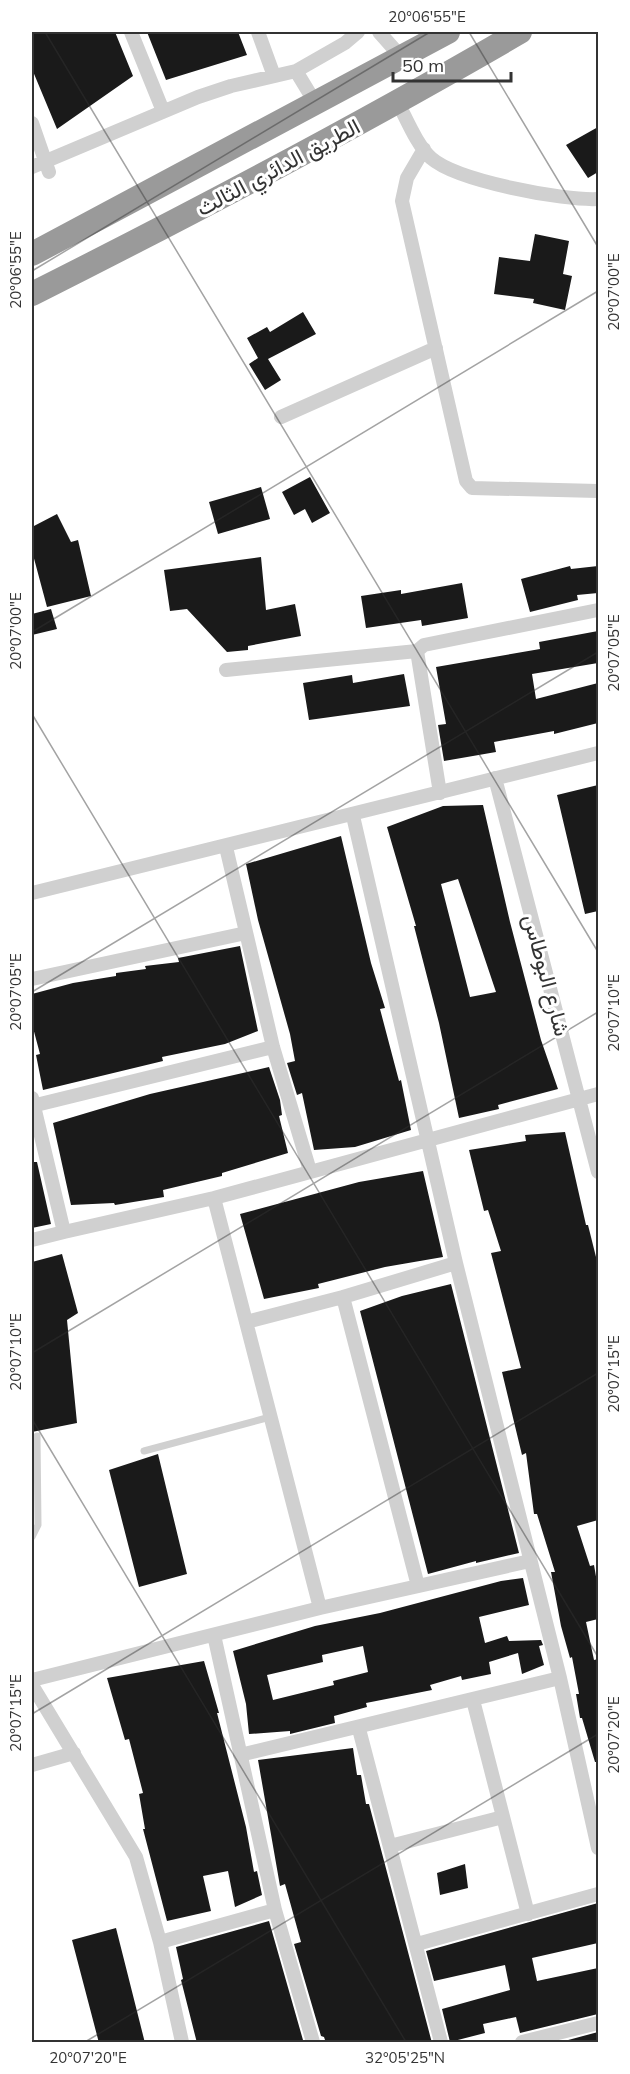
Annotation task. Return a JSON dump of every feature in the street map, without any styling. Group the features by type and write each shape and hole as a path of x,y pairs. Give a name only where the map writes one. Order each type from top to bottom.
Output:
{"highway":[{"name":"الطريق الدائري الثالث","path":"34,251 316,104 448,32"},
{"name":"الطريق الدائري الثالث","path":"32,294 398,103 520,32"}],"street":[{"path":"131,32 163,111"},
{"path":"258,32 274,76"},
{"path":"32,167 48,166 163,111 231,86 296,72 345,43 358,32"},
{"path":"379,32 402,58"},
{"path":"296,72 316,104"},
{"path":"398,103 424,149 439,163 507,188 598,199"},
{"path":"32,123 48,166"},
{"path":"424,149 407,178 402,201 466,481 472,488 598,491"},
{"path":"281,417 436,348"},
{"path":"226,670 417,651 424,645 598,610"},
{"path":"417,651 440,793"},
{"path":"32,893 353,816 598,753"},
{"name":"شارع البوطاس","path":"495,778 598,1172"},
{"path":"353,816 456,1263 560,1678 598,1848"},
{"path":"226,847 273,1047 310,1171"},
{"path":"32,979 246,933"},
{"path":"64,1232 32,1102 273,1047"},
{"path":"32,1240 214,1198 598,1094"},
{"path":"214,1198 320,1608"},
{"path":"246,1322 456,1263"},
{"path":"344,1296 417,1586"},
{"path":"182,2043 160,1942 136,1857 32,1682 320,1608 530,1561"},
{"path":"214,1635 275,1910 314,2043"},
{"path":"240,1755 359,1729 560,1678"},
{"path":"473,1700 528,1914"},
{"path":"359,1729 441,2043"},
{"path":"32,1765 74,1754"},
{"path":"390,1846 503,1817"},
{"path":"417,1944 598,1894"},
{"path":"160,1942 275,1910"},
{"path":"522,2043 598,2023"}],"lane":[{"path":"144,1450 270,1417"},
{"path":"32,1536 38,1525 37,1436"}],"building":[{"path":"32,32 115,32 133,76 57,129 32,69"},
{"path":"147,32 238,32 247,55 166,80"},
{"path":"598,127 598,172 588,178 566,145"},
{"path":"535,234 569,241 563,274 572,276 565,310 533,303 534,299 494,294 499,257 530,261"},
{"path":"303,312 316,334 268,359 281,380 265,390 249,364 258,358 247,338 267,327 270,332"},
{"path":"310,477 330,513 312,523 305,509 294,515 282,492"},
{"path":"261,487 270,519 218,534 209,502"},
{"path":"57,514 71,542 78,540 91,596 47,607 32,551 32,527"},
{"path":"261,557 266,610 295,604 301,636 248,646 248,650 227,652 187,609 170,611 164,570"},
{"path":"570,566 571,569 598,566 598,593 577,595 578,600 530,612 521,579"},
{"path":"462,583 468,618 422,626 421,620 366,628 361,596 401,590 401,594"},
{"path":"51,609 57,629 32,635 32,614"},
{"path":"598,631 598,663 532,674 536,699 598,683 598,723 554,734 554,731 494,742 496,752 444,761 438,725 446,724 436,667 540,649 539,642"},
{"path":"404,674 410,706 309,720 303,683 352,675 353,683"},
{"path":"598,785 598,911 585,914 557,795"},
{"path":"483,805 510,922 541,1040 558,1089 498,1105 499,1109 459,1118 439,1023 414,926 416,926 387,827 443,806","holes":["458,879 496,992 470,997 441,884"]},
{"path":"341,836 371,963 385,1008 380,1009 399,1081 401,1080 411,1130 355,1147 314,1150 302,1093 297,1095 287,1063 295,1061 290,1034 258,920 246,864"},
{"path":"240,946 258,1031 225,1044 162,1057 163,1061 43,1090 36,1055 40,1054 32,1024 32,994 73,983 116,976 116,973 146,969 145,966 179,962 178,958"},
{"path":"269,1067 280,1100 282,1115 279,1116 288,1153 222,1173 222,1176 163,1190 164,1197 115,1205 114,1203 71,1205 53,1123 150,1094"},
{"path":"565,1132 586,1225 588,1225 598,1265 598,1520 577,1526 590,1566 594,1565 598,1588 598,1619 586,1622 594,1660 598,1659 598,1762 595,1762 582,1718 580,1718 576,1694 579,1694 572,1657 570,1658 561,1626 551,1572 555,1572 537,1514 534,1514 526,1453 522,1455 502,1372 521,1368 491,1253 501,1251 488,1210 484,1211 469,1150 526,1141 525,1135"},
{"path":"32,1162 37,1162 51,1224 32,1228"},
{"path":"423,1171 443,1257 385,1267 318,1284 319,1288 264,1299 240,1214 359,1182"},
{"path":"62,1254 78,1313 67,1320 77,1423 32,1432 32,1262"},
{"path":"451,1284 519,1553 476,1563 476,1561 428,1574 360,1311 402,1296"},
{"path":"158,1454 187,1574 139,1587 109,1470"},
{"path":"523,1578 529,1605 479,1617 485,1643 507,1636 509,1641 541,1640 543,1645 539,1646 544,1665 522,1674 518,1653 489,1662 491,1674 462,1680 461,1676 430,1685 432,1690 366,1703 367,1707 334,1716 335,1723 290,1734 290,1731 249,1734 246,1704 233,1651 315,1626 380,1613 501,1581","holes":["363,1646 368,1672 333,1681 334,1685 273,1700 267,1675 323,1662 322,1655"]},
{"path":"204,1661 219,1713 217,1713 246,1827 254,1872 257,1871 262,1895 235,1907 228,1871 203,1876 211,1911 167,1921 143,1829 145,1829 139,1794 143,1793 129,1739 125,1740 107,1678"},
{"path":"353,1748 357,1775 361,1775 366,1804 369,1804 432,2043 326,2043 324,2037 321,2036 294,1944 301,1942 285,1884 280,1886 258,1760"},
{"path":"465,1864 468,1888 440,1895 437,1873"},
{"path":"598,1903 598,1943 532,1958 537,1981 598,1968 598,2014 520,2033 516,2017 483,2024 485,2033 450,2042 442,2009 510,1990 505,1965 434,1981 426,1951"},
{"path":"269,1921 303,2040 292,2043 197,2043 181,1980 183,1979 176,1947"},
{"path":"116,1928 145,2043 99,2043 72,1940"},
{"path":"598,2032 598,2043 557,2043"}]}
